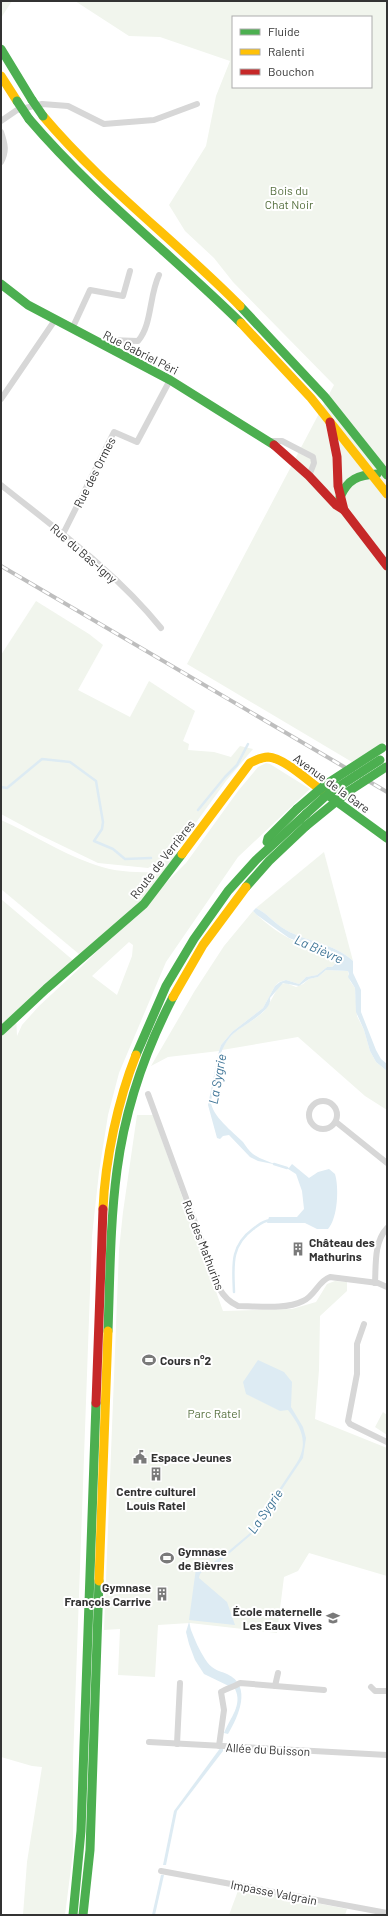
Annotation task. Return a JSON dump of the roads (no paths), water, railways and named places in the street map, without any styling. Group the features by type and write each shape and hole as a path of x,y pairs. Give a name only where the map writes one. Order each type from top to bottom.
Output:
{"main road":[{"path":"1,49 43,116 70,149 103,182 209,276 273,338 346,420 386,474"},
{"path":"1,76 29,119 51,147 80,176 228,310 275,358 330,420 387,494"},
{"name":"Rue Gabriel Péri","path":"1,284 28,305 170,380 270,441 309,476"},
{"path":"330,420 335,444 340,497 344,510 387,566"},
{"path":"340,497 348,482 354,477 372,474 386,474"},
{"path":"309,476 336,506 344,510"},
{"path":"266,850 268,838 297,809 325,785 384,752"},
{"path":"73,1915 80,1853 103,1203 109,1158 118,1113 135,1057 165,989 188,949 238,877 329,793 384,752"},
{"name":"Avenue de la Gare","path":"260,756 270,755 281,761 387,838"},
{"name":"Route de Verrières","path":"1,1031 46,989 144,904 250,763 260,756"},
{"path":"83,1915 90,1850 113,1201 119,1156 136,1084 148,1051 166,1010 188,968 220,919 248,883 269,860 306,826 350,791 386,767"}],"street":[{"path":"1,121 17,110 42,104 68,106 104,124 154,120 197,104"},
{"path":"1,132 6,145 5,155 1,162"},
{"path":"72,329 90,290 123,296 130,271"},
{"path":"97,342 109,340 138,341 146,327 151,296 159,275"},
{"path":"1,398 55,320"},
{"name":"Rue des Ormes","path":"63,534 114,432 137,442 170,380"},
{"name":"Rue Gabriel Péri","path":"270,441 282,441 313,458 314,463 309,476"},
{"name":"Rue du Bas-Igny","path":"1,484 84,551 126,590 161,628"},
{"name":"Rue des Mathurins","path":"148,1094 219,1288 231,1303 238,1306 280,1305 304,1301 314,1292 324,1279 330,1277 375,1283 387,1287"},
{"path":"321,1102 330,1103 336,1110 336,1122 329,1128 325,1129 316,1127 310,1120 310,1111 316,1104 321,1102"},
{"path":"336,1122 387,1163"},
{"path":"375,1283 376,1251 382,1233 387,1228"},
{"path":"364,1324 357,1344 357,1374 348,1421 350,1424 387,1442"},
{"path":"275,1686 278,1673"},
{"path":"177,1744 180,1683"},
{"path":"218,1746 224,1710 221,1692 226,1689 240,1683 324,1690"},
{"path":"371,1687 375,1691 387,1691"},
{"name":"Allée du Buisson","path":"149,1742 387,1756"},
{"name":"Impasse Valgrain","path":"161,1871 387,1913"}],"water":[{"path":"256,908 286,930 329,946 346,955 353,961 353,973 361,990 361,1012 376,1050 381,1059 387,1064 387,1071 376,1062 370,1051 364,1030 356,1012 355,988 348,977 348,971 326,970 318,977 309,979 299,986 283,983 270,998 270,1003 267,1008 256,1018 236,1031 227,1042 219,1058 211,1102 215,1113 219,1118 252,1153 262,1159 278,1165 258,1161 250,1157 229,1135 223,1136 220,1139 217,1138 208,1105 219,1051 221,1045 232,1032 263,1008 275,986 280,982 286,980 299,984 306,977 317,975 327,967 332,967 339,960 324,951 289,938 257,915 253,911"},
{"path":"292,1164 309,1178 318,1172 329,1169 335,1174 337,1187 336,1210 334,1218 328,1229 317,1229 305,1223 267,1223 269,1217 297,1217 304,1209 302,1191 296,1174 285,1167 289,1168"},
{"path":"258,1360 284,1372 292,1382 291,1407 303,1427 306,1438 303,1458 252,1534 210,1570 204,1571 200,1574 199,1578 227,1602 235,1625 189,1620 196,1568 208,1566 224,1555 250,1533 296,1464 302,1450 303,1443 300,1430 288,1410 280,1411 246,1394 243,1382"},
{"path":"189,1622 197,1645 207,1662 214,1669 235,1679 240,1686 241,1702 239,1711 228,1734 224,1733 235,1711 238,1701 235,1689 204,1674 195,1660 189,1644 186,1632"},
{"path":"221,1747 223,1747 223,1751 177,1811 166,1865 163,1865 174,1811"},
{"path":"161,1875 164,1875 155,1915 152,1915"}],"waterway":[{"path":"198,810 225,777 237,765 248,744"},
{"name":"La Bièvre","path":"1,787 7,788 42,759 70,762 96,781 103,822 102,829 94,841 113,849 125,859 151,858"},
{"name":"La Sygrie","path":"274,1164 287,1168"},
{"name":"La Sygrie","path":"234,1292 234,1257 240,1242 253,1229 263,1222 270,1220"}],"railway":[{"path":"1,566 387,792"}],"place":[{"name":"Château des Mathurins","path":"298,1249"},
{"name":"Cours n°2","path":"149,1360"},
{"name":"Espace Jeunes","path":"140,1457"},
{"name":"Centre culturel Louis Ratel","path":"156,1474"},
{"name":"Gymnase de Bièvres","path":"167,1558"},
{"name":"Gymnase François Carrive","path":"162,1594"},
{"name":"École maternelle Les Eaux Vives","path":"333,1618"}],"park label":[{"name":"Bois du Chat Noir","path":"289,197"},
{"name":"Parc Ratel","path":"214,1413"}]}
